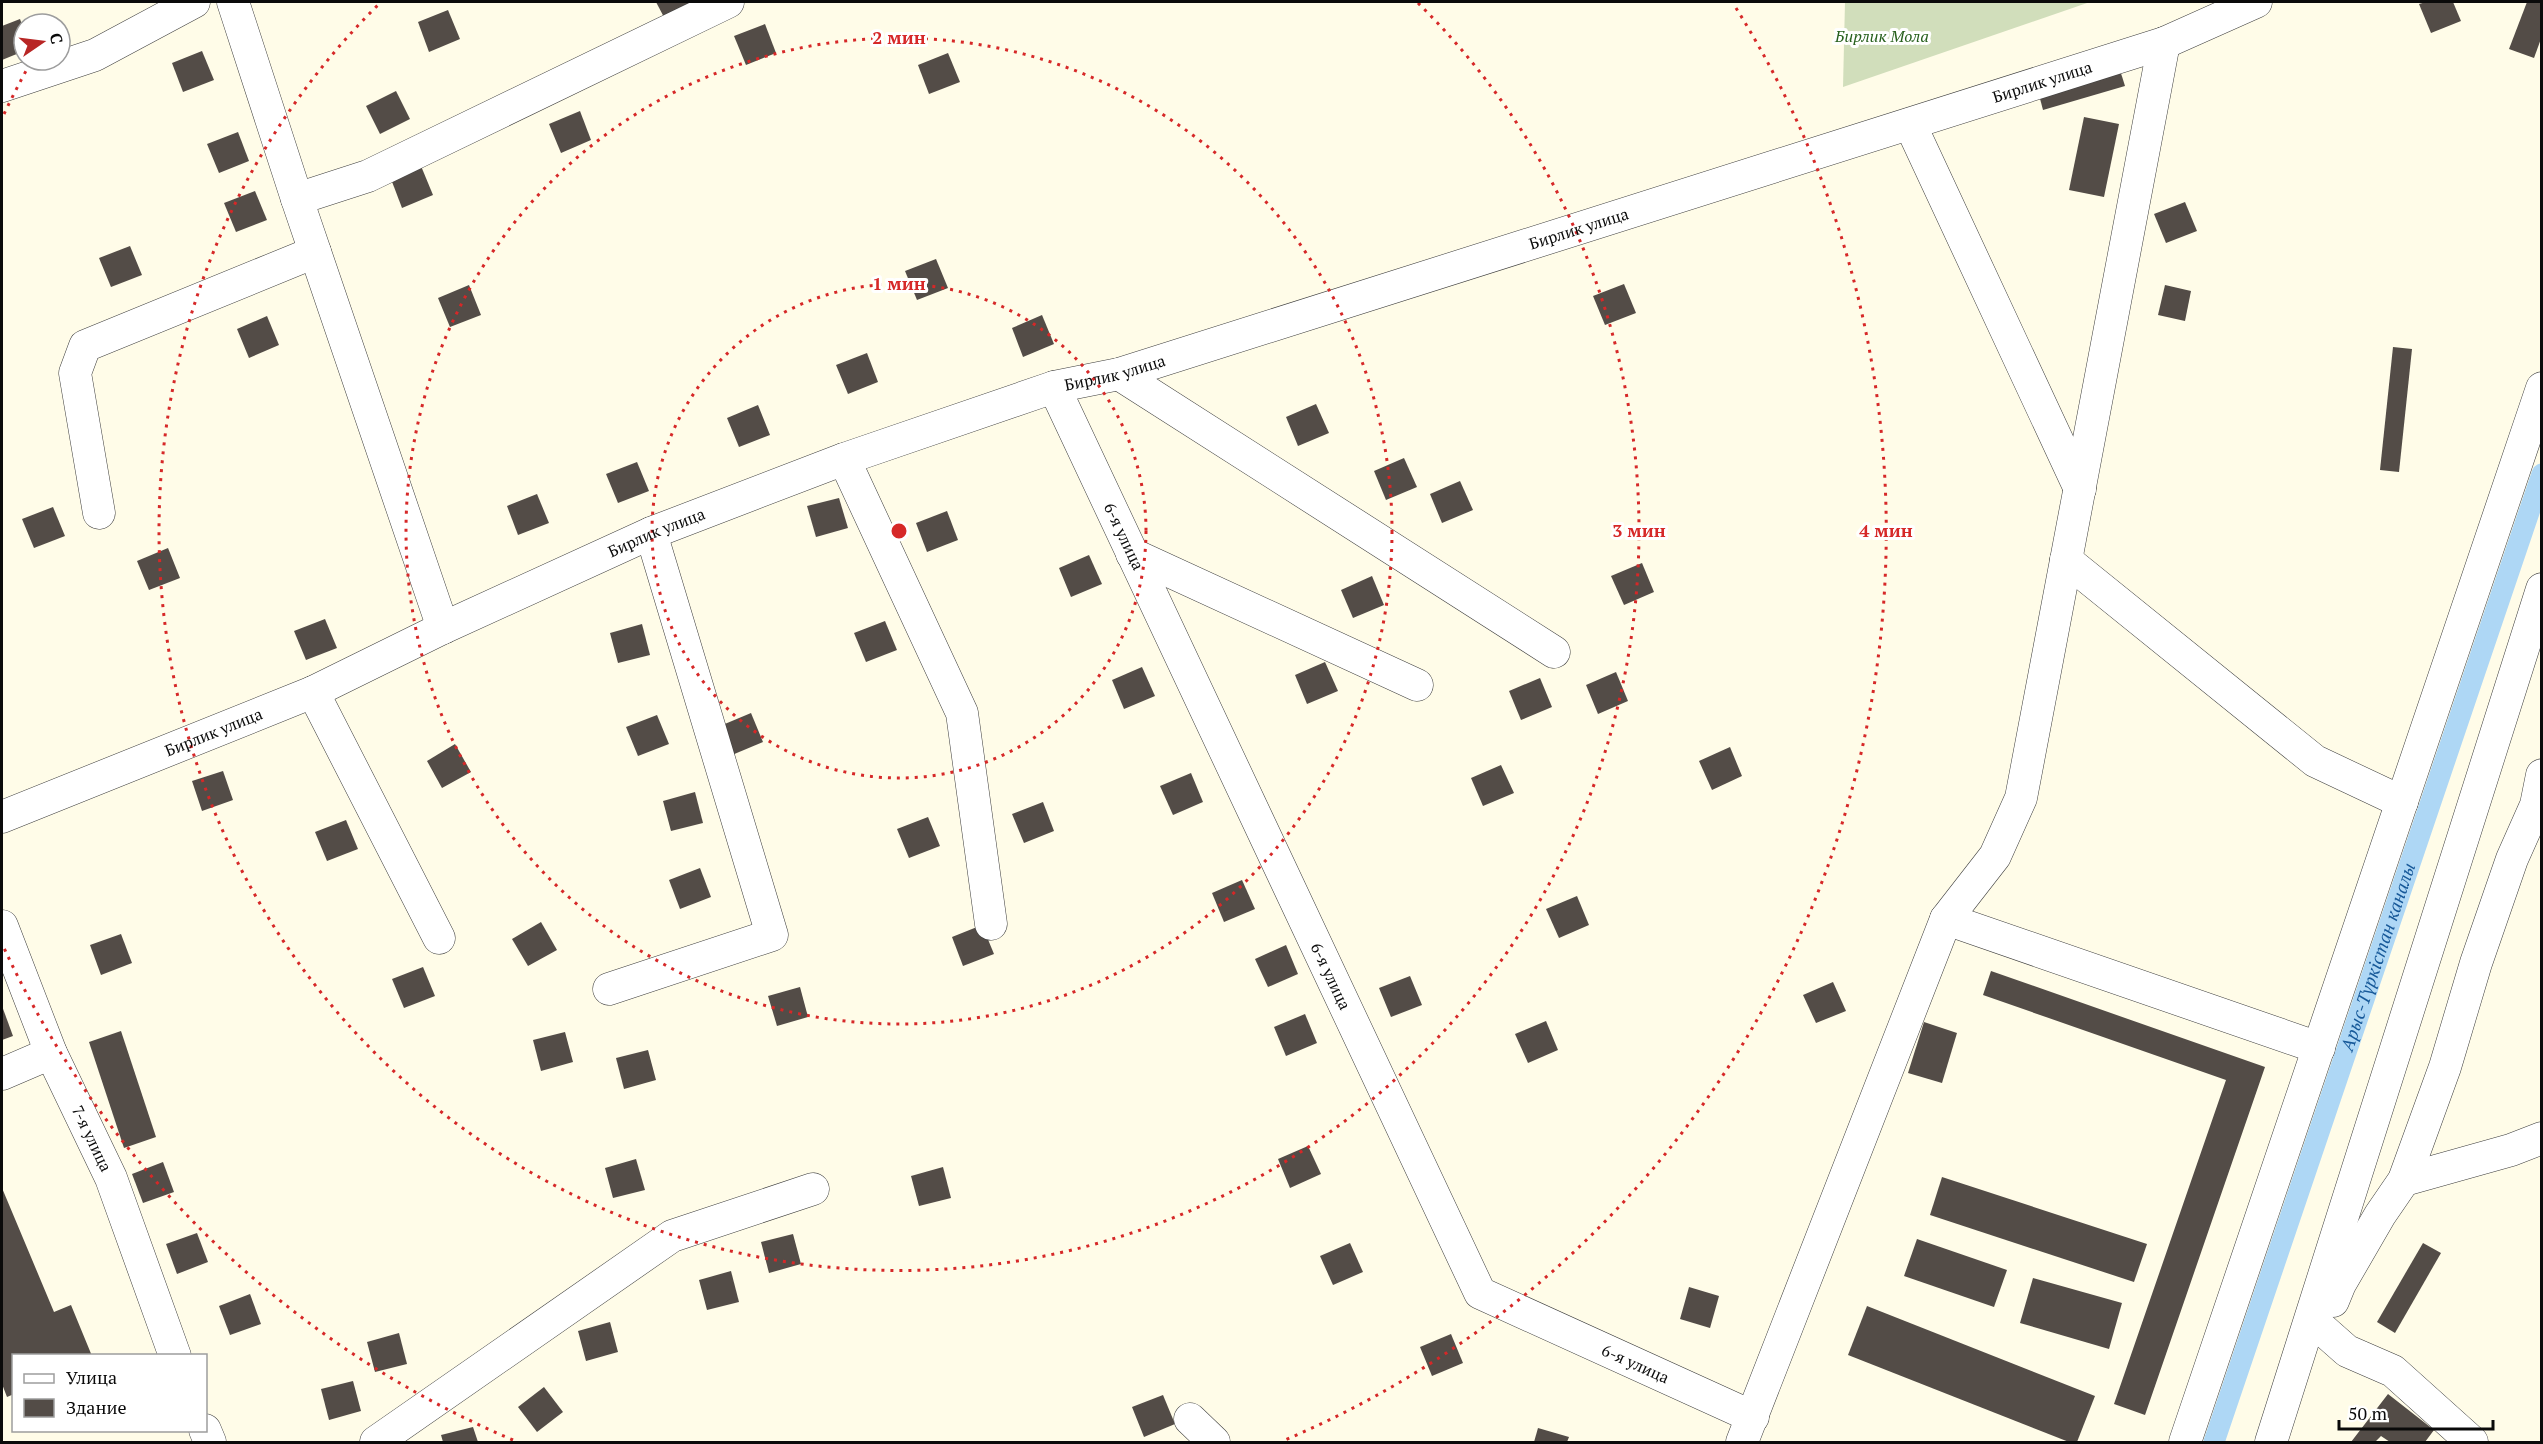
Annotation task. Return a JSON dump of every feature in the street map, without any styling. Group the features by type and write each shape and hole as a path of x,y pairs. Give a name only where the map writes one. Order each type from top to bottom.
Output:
{"street":[{"path":"2,86 95,56 194,2"},
{"path":"233,2 297,199 443,628"},
{"path":"297,199 368,176 728,2"},
{"name":"Бирлик улица","path":"2,817 313,692 443,628 651,533 844,459 1054,387 1119,374 2164,43 2256,2"},
{"path":"1748,1430 1946,919 1995,856 2021,798 2164,43"},
{"path":"1910,124 2079,489"},
{"path":"99,513 75,373 85,346 315,252"},
{"path":"1119,374 1554,652"},
{"name":"6-я улица","path":"1054,387 1480,1293 1748,1430"},
{"path":"2185,1443 2541,388"},
{"path":"844,459 962,713 991,924"},
{"path":"609,989 772,934 651,533"},
{"path":"1132,554 1418,685"},
{"path":"2066,560 2315,761 2402,802"},
{"path":"2271,1443 2316,1326 2541,589"},
{"path":"313,692 439,938"},
{"path":"2316,1326 2380,1215 2404,1180 2445,1067 2476,963 2512,859 2540,802"},
{"path":"1946,919 2319,1048"},
{"name":"7-я улица","path":"2,926 51,1053 111,1178 174,1354"},
{"path":"2,1074 51,1053"},
{"path":"2404,1180 2511,1150 2541,1138"},
{"path":"376,1443 672,1236 813,1189"},
{"path":"2316,1326 2347,1351 2393,1371 2472,1443"},
{"path":"1190,1419 1214,1443"}],"green space":[{"name":"Бирлик Мола","path":"1845,2 2090,2 1843,87"}],"building":[{"path":"656,2 693,2 666,21"},
{"path":"2453,2 2461,21 2431,33 2419,4"},
{"path":"2527,2 2542,2 2542,36 2534,58 2509,49"},
{"path":"448,10 460,39 429,52 418,22"},
{"path":"12,22 12,56 2,60 2,26"},
{"path":"765,24 776,53 746,65 734,36"},
{"path":"202,51 214,80 183,92 172,63"},
{"path":"948,53 960,82 929,94 918,65"},
{"path":"2119,67 2125,86 2043,110 2038,91"},
{"path":"396,91 410,119 380,134 366,106"},
{"path":"580,111 591,140 561,153 549,124"},
{"path":"2084,117 2119,124 2104,197 2069,190"},
{"path":"238,132 249,161 219,173 207,144"},
{"path":"421,166 433,195 402,208 391,179"},
{"path":"255,191 267,220 236,232 224,203"},
{"path":"2185,202 2197,231 2166,243 2154,214"},
{"path":"130,246 142,275 111,287 99,258"},
{"path":"936,259 948,288 917,300 905,271"},
{"path":"1624,284 1636,313 1605,325 1593,296"},
{"path":"469,285 481,315 450,327 438,298"},
{"path":"2165,285 2191,291 2185,321 2158,315"},
{"path":"1042,315 1054,344 1023,357 1012,328"},
{"path":"267,316 279,345 249,358 237,329"},
{"path":"2393,347 2412,349 2399,472 2380,470"},
{"path":"867,353 878,382 848,394 836,365"},
{"path":"1316,404 1329,433 1298,446 1286,417"},
{"path":"758,405 770,435 739,447 727,418"},
{"path":"1404,458 1417,487 1386,500 1374,471"},
{"path":"637,462 649,491 618,503 606,474"},
{"path":"1460,481 1473,510 1442,523 1430,494"},
{"path":"537,494 549,523 518,535 507,506"},
{"path":"839,498 848,528 816,537 807,506"},
{"path":"53,507 65,536 34,548 22,519"},
{"path":"947,511 958,540 927,552 916,523"},
{"path":"168,548 180,578 149,590 137,561"},
{"path":"1089,555 1102,584 1071,597 1059,568"},
{"path":"1642,563 1654,592 1624,605 1611,576"},
{"path":"1372,576 1384,605 1353,618 1341,590"},
{"path":"325,619 337,648 306,660 294,631"},
{"path":"885,621 897,650 866,662 854,633"},
{"path":"642,624 650,655 618,663 610,633"},
{"path":"1325,662 1338,691 1307,704 1295,675"},
{"path":"1142,667 1155,696 1124,709 1112,680"},
{"path":"1616,672 1628,701 1598,714 1586,685"},
{"path":"1540,678 1552,707 1521,720 1509,691"},
{"path":"751,713 763,742 732,755 720,726"},
{"path":"657,715 669,744 638,756 626,727"},
{"path":"455,744 471,772 442,788 427,761"},
{"path":"1730,747 1742,776 1712,790 1699,761"},
{"path":"1501,765 1514,793 1483,806 1471,778"},
{"path":"223,771 233,800 202,811 192,781"},
{"path":"1191,773 1203,802 1173,815 1160,786"},
{"path":"695,792 703,823 671,831 663,801"},
{"path":"1043,802 1054,831 1024,843 1012,814"},
{"path":"928,817 940,846 909,858 897,829"},
{"path":"346,820 358,849 327,861 315,832"},
{"path":"700,868 711,897 680,909 669,880"},
{"path":"1242,880 1255,909 1224,922 1212,893"},
{"path":"1577,896 1589,925 1559,938 1546,909"},
{"path":"541,922 557,950 528,966 512,939"},
{"path":"982,925 994,954 963,966 952,937"},
{"path":"121,934 132,963 101,975 90,945"},
{"path":"1286,945 1298,974 1268,987 1255,959"},
{"path":"423,967 435,996 404,1008 392,979"},
{"path":"1991,971 2265,1067 2145,1415 2114,1404 2226,1080 1983,995"},
{"path":"1410,976 1422,1005 1391,1017 1379,988"},
{"path":"1833,982 1846,1011 1816,1023 1803,995"},
{"path":"800,987 808,1017 777,1026 768,996"},
{"path":"2,1006 13,1036 2,1040"},
{"path":"1305,1014 1317,1043 1286,1056 1274,1027"},
{"path":"1546,1021 1558,1050 1528,1063 1515,1034"},
{"path":"1924,1022 1957,1033 1942,1083 1908,1073"},
{"path":"121,1031 156,1137 124,1148 89,1042"},
{"path":"565,1032 573,1062 541,1071 533,1040"},
{"path":"648,1050 656,1080 624,1089 616,1058"},
{"path":"1308,1146 1321,1174 1290,1188 1278,1159"},
{"path":"636,1159 645,1190 613,1198 605,1168"},
{"path":"163,1162 174,1192 143,1203 132,1174"},
{"path":"943,1167 951,1198 919,1206 911,1176"},
{"path":"1942,1177 2147,1244 2134,1282 1930,1215"},
{"path":"2,1188 54,1312 71,1305 91,1354 12,1354 12,1395 7,1397 2,1384"},
{"path":"197,1233 208,1262 177,1274 166,1244"},
{"path":"793,1234 801,1264 769,1273 761,1242"},
{"path":"1917,1239 2007,1270 1994,1307 1904,1276"},
{"path":"1350,1243 1363,1272 1333,1285 1320,1256"},
{"path":"2423,1243 2441,1253 2395,1333 2377,1322"},
{"path":"731,1271 739,1302 707,1310 699,1280"},
{"path":"2033,1278 2122,1303 2109,1349 2020,1323"},
{"path":"1689,1287 1719,1296 1710,1328 1680,1319"},
{"path":"250,1294 261,1324 230,1335 219,1306"},
{"path":"1867,1306 2095,1396 2077,1442 2069,1442 1848,1355"},
{"path":"610,1322 618,1352 586,1361 578,1331"},
{"path":"399,1333 407,1364 375,1372 367,1342"},
{"path":"1451,1334 1463,1363 1432,1376 1420,1347"},
{"path":"353,1381 361,1411 329,1420 321,1389"},
{"path":"544,1387 563,1412 537,1432 518,1407"},
{"path":"2388,1394 2434,1430 2425,1442 2390,1442 2381,1436 2375,1442 2351,1442"},
{"path":"1163,1395 1175,1424 1144,1437 1132,1407"},
{"path":"473,1427 478,1442 443,1442 441,1435"},
{"path":"1538,1428 1569,1437 1567,1442 1534,1442"}],"waterway":[{"name":"Арыс-Түркістан каналы","path":"2214,1442 2542,474"}]}
